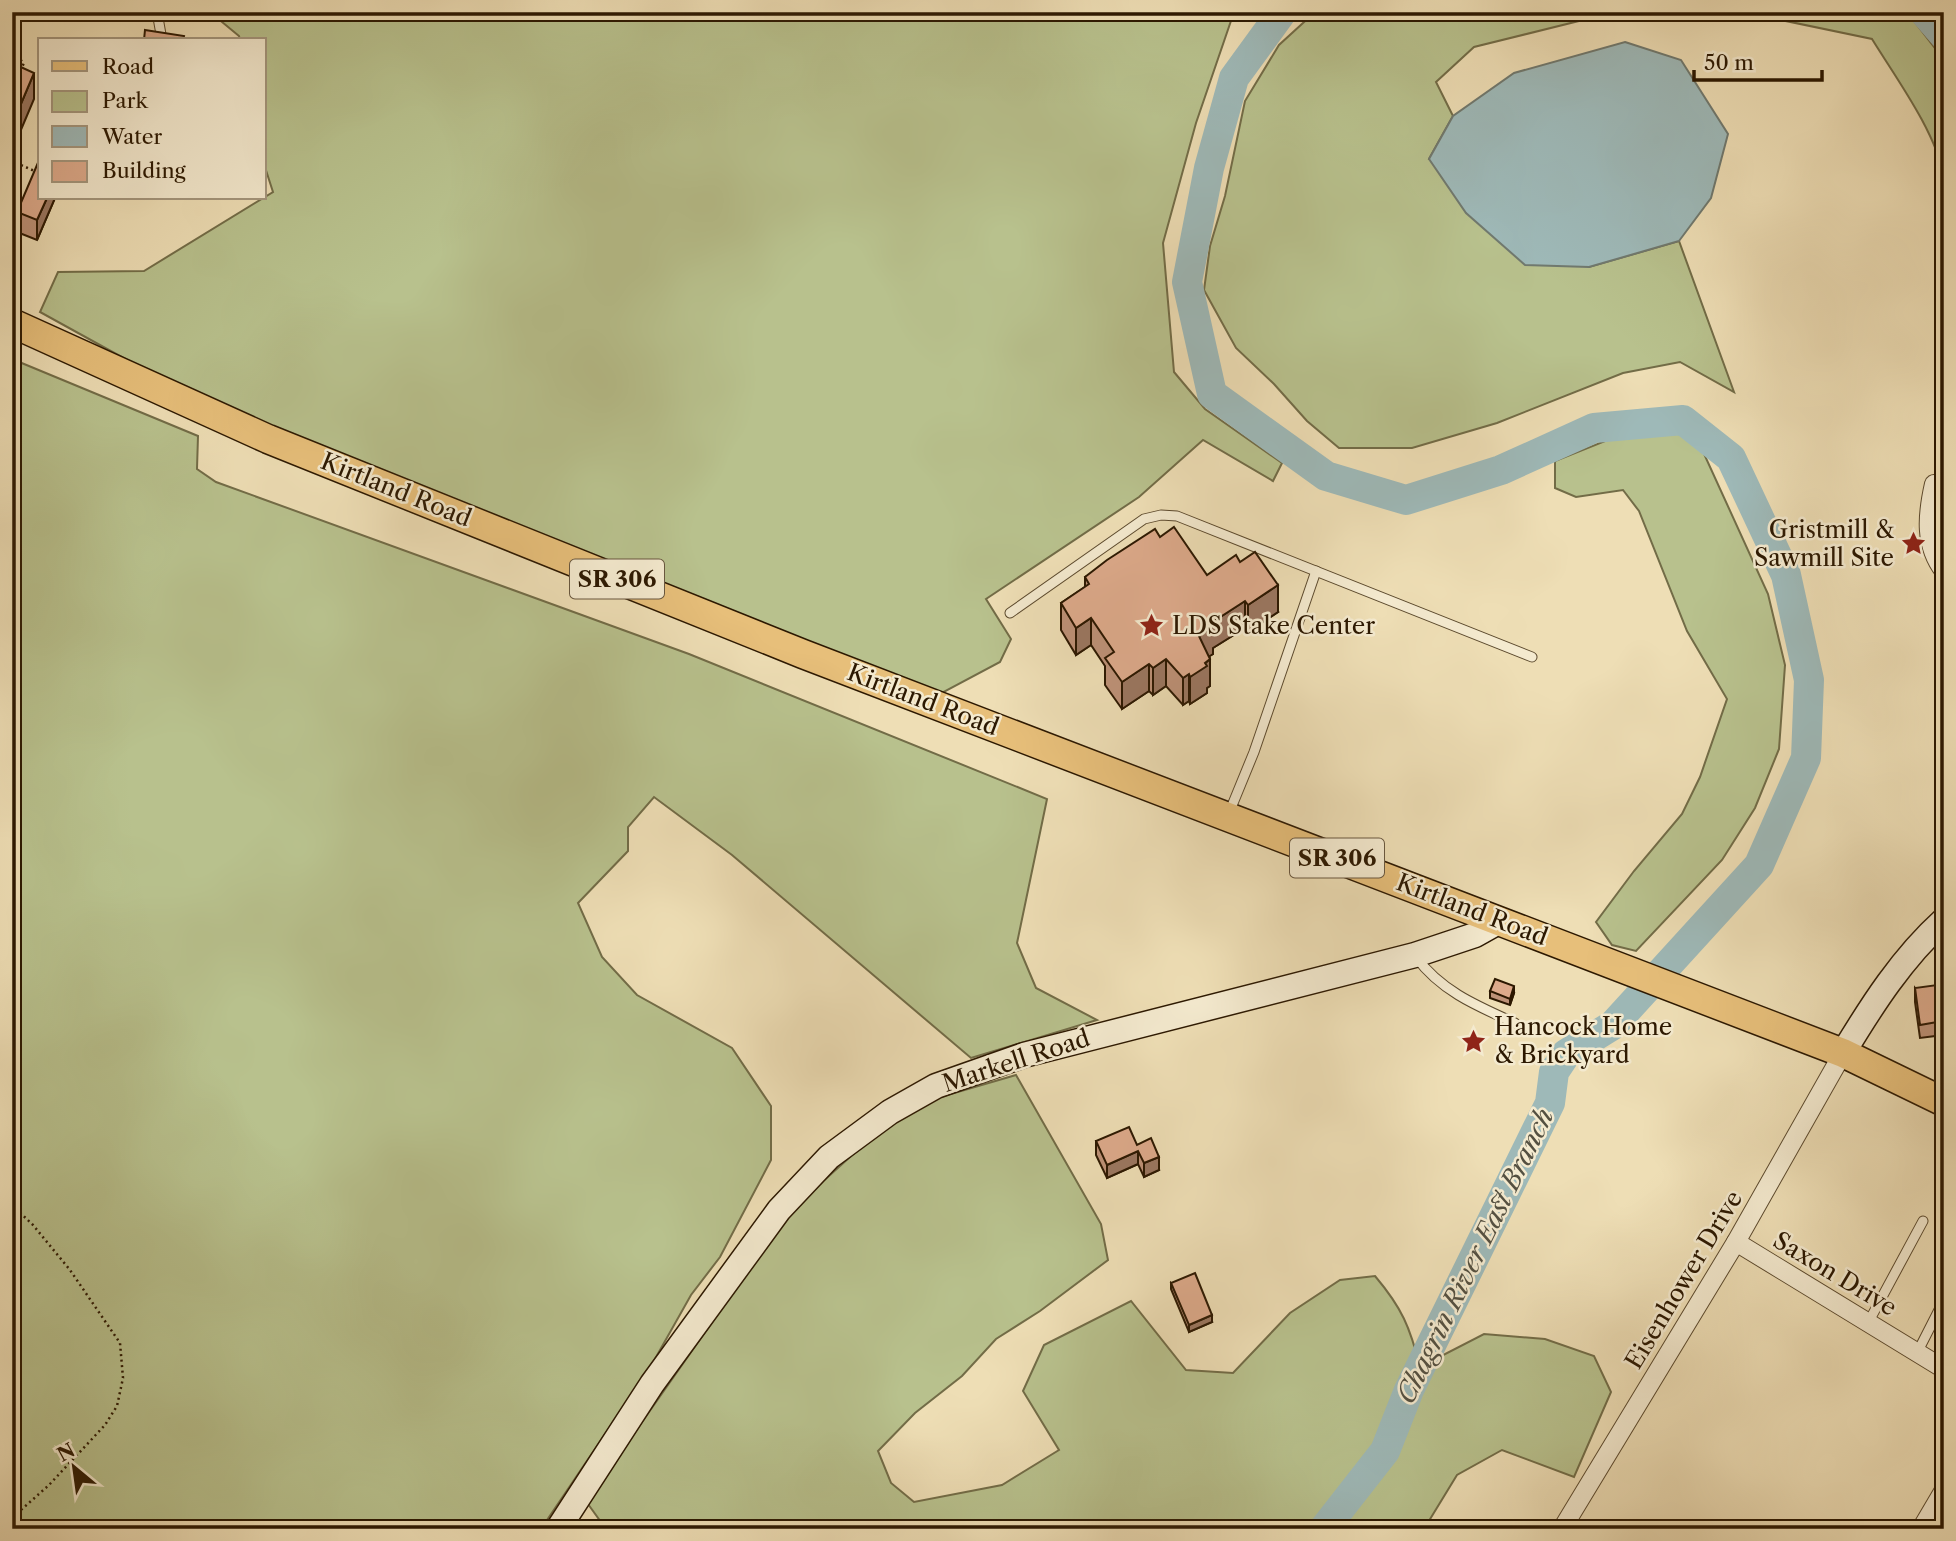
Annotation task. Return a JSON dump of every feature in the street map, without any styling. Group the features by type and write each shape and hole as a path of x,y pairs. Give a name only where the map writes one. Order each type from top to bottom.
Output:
{"main road":[{"name":"Kirtland Road","path":"12,323 268,439 803,653 1843,1053 1944,1102"}],"street":[{"path":"1934,484 1930,504 1929,539 1934,558 1944,570"},
{"path":"1843,1053 1886,985 1944,920"},
{"name":"Markell Road","path":"558,1529 652,1384 779,1210 829,1157 890,1112 936,1086 1024,1055 1415,955 1475,935 1500,921"},
{"name":"Eisenhower Drive","path":"1562,1529 1736,1242 1843,1053"},
{"name":"Saxon Drive","path":"1736,1242 1944,1369"},
{"path":"1921,1529 1944,1490"}],"lane":[{"path":"157,12 162,38"},
{"path":"1010,613 1144,519 1161,515 1177,516 1532,657"},
{"path":"1228,816 1254,752 1315,571"},
{"path":"1415,955 1444,987 1515,1023"},
{"path":"1868,1323 1923,1221"},
{"path":"1917,1353 1944,1300"}],"path":[{"path":"12,54 24,63 18,76"},
{"path":"12,185 21,165 38,173"},
{"path":"12,1205 33,1225 70,1270 120,1343 123,1378 117,1406 106,1425 49,1485 12,1518"}],"green space":[{"path":"210,12 1234,12 1196,123 1163,243 1174,372 1205,409 1282,463 1273,481 1203,440 1139,497 986,599 1011,639 1000,662 940,694 211,403 40,312 58,272 144,271 260,200 266,200 266,196 273,192 266,170 266,38 239,36"},
{"path":"1315,12 1907,12 1944,60 1944,177 1940,160 1924,124 1872,39 1757,15 1728,21 1603,15 1474,47 1436,82 1453,116 1429,159 1589,267 1679,241 1734,392 1680,362 1623,373 1497,423 1412,448 1339,448 1307,421 1274,384 1236,348 1204,290 1210,246 1225,196 1245,101 1279,45"},
{"path":"12,359 198,436 197,469 216,482 689,654 1047,799 1017,943 1036,988 1097,1020 971,1058 732,855 654,797 628,827 628,851 578,903 602,957 637,995 732,1048 771,1106 771,1160 720,1257 691,1295 651,1366 541,1529 12,1529"},
{"path":"1671,428 1700,445 1768,594 1785,665 1779,749 1755,808 1722,860 1636,951 1612,945 1596,922 1682,814 1700,777 1727,699 1687,631 1639,511 1623,490 1576,497 1555,488 1555,461 1625,433"},
{"path":"1016,1075 1101,1224 1108,1260 1040,1311 996,1339 962,1376 915,1413 878,1451 891,1483 914,1502 1002,1485 1059,1450 1023,1391 1044,1345 1131,1301 1186,1370 1233,1373 1290,1313 1340,1280 1375,1276 1404,1318 1420,1367 1484,1334 1545,1339 1594,1356 1611,1392 1574,1477 1502,1450 1457,1475 1424,1529 606,1529 588,1504 635,1432 790,1211 880,1130 937,1098"}],"water":[{"path":"1625,42 1681,60 1728,134 1711,198 1679,241 1589,267 1525,265 1466,213 1429,159 1453,116 1514,73"}],"building":[{"path":"145,30 184,36 184,38 144,38"},
{"path":"12,63 34,73 12,125"},
{"path":"38,163 38,200 46,200 37,220 17,212"},
{"path":"1174,527 1207,575 1236,555 1240,562 1255,552 1278,585 1248,605 1245,601 1211,623 1213,627 1199,636 1210,659 1205,663 1207,666 1190,677 1189,674 1183,678 1166,659 1153,668 1149,664 1122,682 1105,658 1114,652 1091,618 1076,628 1061,603 1089,584 1085,577 1107,560 1155,529 1160,537"},
{"path":"1495,979 1514,986 1510,999 1490,991"},
{"path":"1937,985 1943,1021 1920,1025 1915,988"},
{"path":"1129,1127 1137,1145 1151,1138 1159,1157 1144,1163 1138,1151 1107,1165 1096,1141"},
{"path":"1195,1273 1212,1315 1189,1325 1171,1283"}],"waterway":[{"name":"Chagrin River East Branch","path":"1282,12 1234,78 1209,168 1187,282 1212,394 1326,476 1406,500 1501,470 1594,428 1683,420 1731,458 1786,575 1809,680 1806,758 1759,865 1613,1025 1566,1054 1554,1072 1550,1103 1409,1390 1385,1451 1324,1529"},
{"name":"Chagrin River East Branch","path":"1924,12 1944,35"}],"place":[{"name":"Gristmill & Sawmill Site","path":"1914,544"},
{"name":"LDS Stake Center","path":"1152,626"},
{"name":"Hancock Home & Brickyard","path":"1474,1041"}]}
